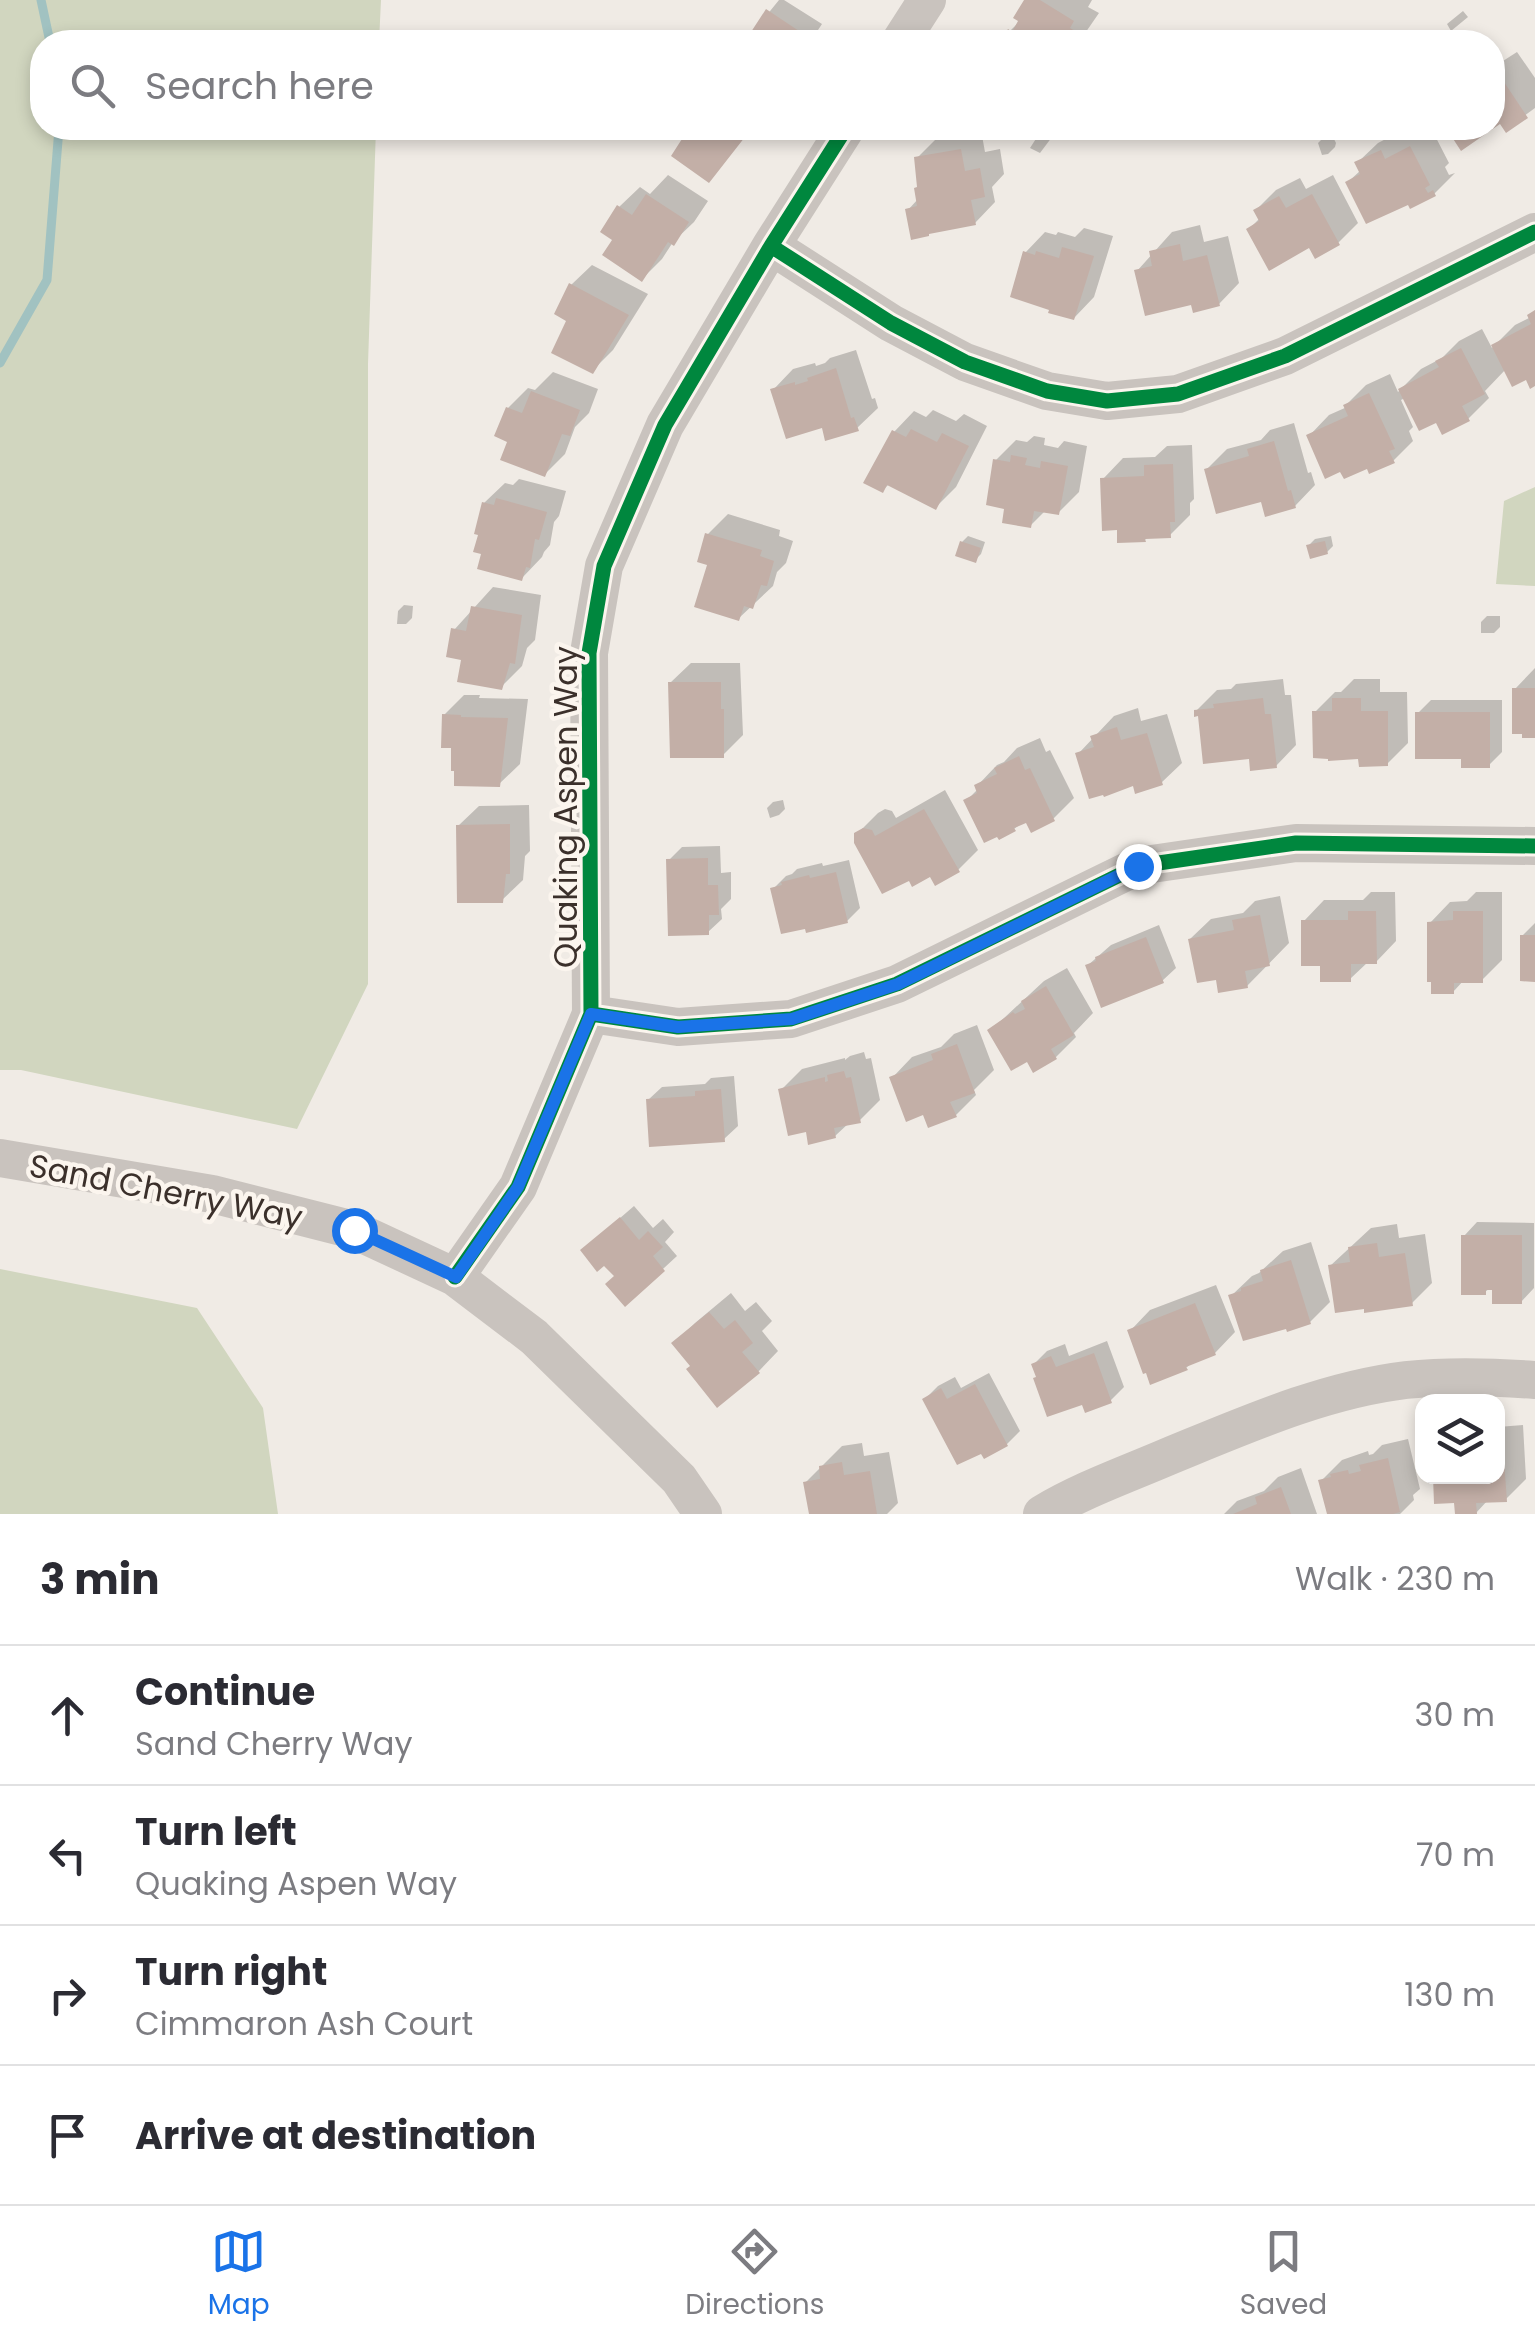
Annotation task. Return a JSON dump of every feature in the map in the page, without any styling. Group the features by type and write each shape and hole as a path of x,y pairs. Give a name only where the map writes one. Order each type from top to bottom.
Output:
{"street":[{"path":"908,30 927,0"},
{"name":"Quaking Aspen Way","path":"456,1277 518,1187 591,1014 589,653 604,566 665,425 838,140"},
{"path":"771,246 891,323 965,362 1046,391 1107,402 1178,394 1285,356 1535,232"},
{"path":"591,1014 678,1027 792,1019 898,984 1138,866 1296,843 1535,846"},
{"name":"Sand Cherry Way","path":"0,1158 212,1194 354,1230 456,1277 534,1337 679,1479 703,1514"},
{"path":"1042,1514 1070,1497 1224,1434 1332,1396 1406,1380 1535,1380"}],"green space":[{"path":"0,0 381,0 380,30 30,30 30,140 376,140 368,364 368,984 297,1129 21,1070 0,1070"},
{"path":"1535,487 1535,586 1496,584 1504,501"},
{"path":"0,1269 197,1308 263,1408 278,1514 0,1514"}],"building":[{"path":"1024,0 1040,0 1074,21 1070,28 1073,30 1013,30 1018,21 1013,18"},
{"path":"766,9 798,30 752,30"},
{"path":"1505,84 1528,118 1505,132"},
{"path":"681,140 743,140 709,183 671,156"},
{"path":"1454,140 1477,140 1461,151"},
{"path":"1410,146 1430,185 1425,188 1428,193 1433,190 1436,196 1366,224 1345,182 1360,174 1354,162 1381,150 1385,159"},
{"path":"961,149 965,171 980,168 985,197 971,200 976,225 911,240 905,209 917,206 914,157"},
{"path":"646,194 689,222 674,246 668,242 642,282 602,255 612,240 600,232 617,205 632,215"},
{"path":"1312,194 1340,245 1315,259 1309,248 1269,271 1246,229 1259,221 1253,210 1279,196 1286,208"},
{"path":"1180,244 1183,261 1207,255 1220,306 1193,313 1191,305 1145,316 1134,270 1152,266 1149,251"},
{"path":"1062,247 1094,256 1074,320 1010,297 1023,251 1059,258"},
{"path":"569,283 629,315 593,374 551,353 566,321 554,314"},
{"path":"1535,310 1535,386 1530,389 1526,380 1512,387 1491,345 1531,324 1527,315"},
{"path":"1461,348 1485,394 1462,406 1470,421 1442,435 1436,423 1419,431 1398,389 1439,367 1435,361"},
{"path":"836,368 851,418 854,417 859,431 825,441 822,428 786,439 770,389 808,381 807,378"},
{"path":"531,391 580,410 570,436 562,434 545,477 500,460 507,442 494,436 506,407 522,413"},
{"path":"1369,393 1395,449 1389,451 1395,463 1369,474 1367,469 1344,479 1340,472 1325,479 1306,435 1348,416 1343,405"},
{"path":"911,429 937,442 942,433 969,446 936,510 887,485 883,493 863,483 892,430 906,437"},
{"path":"1274,441 1296,508 1265,517 1261,502 1216,514 1204,469 1249,456 1247,449"},
{"path":"1011,455 1027,458 1025,465 1040,468 1041,461 1068,466 1059,515 1034,511 1031,528 1002,523 1004,509 986,505 993,459 1010,462"},
{"path":"1173,464 1175,522 1170,522 1171,538 1117,543 1117,530 1102,531 1100,478 1144,476 1144,465"},
{"path":"496,498 547,512 539,540 535,539 530,568 526,567 522,581 477,569 481,554 473,552 478,535 474,534 482,502 494,505"},
{"path":"705,533 762,550 760,556 774,561 767,586 761,585 753,609 744,606 739,621 694,607 707,565 697,562"},
{"path":"960,541 981,548 976,563 955,556"},
{"path":"1325,541 1328,554 1310,559 1306,545"},
{"path":"471,606 522,615 515,664 510,663 502,690 457,682 461,660 446,657 451,628 466,631"},
{"path":"668,682 721,682 724,758 670,758"},
{"path":"1512,688 1535,688 1535,738 1512,734"},
{"path":"1263,698 1265,714 1271,714 1277,768 1250,771 1249,759 1203,764 1194,710"},
{"path":"1332,698 1361,698 1361,711 1388,711 1388,766 1359,767 1358,759 1313,758 1312,711 1332,711"},
{"path":"1415,712 1490,712 1490,768 1461,768 1461,759 1415,759"},
{"path":"442,714 508,718 500,787 454,786 451,748 441,748"},
{"path":"1117,727 1121,740 1147,733 1163,785 1135,794 1133,786 1089,799 1075,753 1094,747 1090,736"},
{"path":"1019,756 1025,770 1030,768 1055,821 1031,833 1026,823 999,840 997,837 984,843 963,800 977,793 974,785 997,774 994,768"},
{"path":"924,809 960,872 935,886 930,877 912,887 909,881 882,894 854,843 854,833 863,828 872,830 875,836"},
{"path":"510,824 510,874 506,874 503,903 457,903 456,825"},
{"path":"708,858 708,885 718,885 719,915 709,915 709,935 668,936 666,859"},
{"path":"836,872 848,923 806,933 805,929 781,934 770,888 809,875 810,878"},
{"path":"1348,911 1376,911 1377,964 1351,964 1351,982 1320,982 1320,966 1301,966 1301,920 1348,920"},
{"path":"1453,911 1483,911 1483,983 1454,983 1454,994 1431,994 1431,982 1427,982 1427,922 1453,920"},
{"path":"1260,915 1270,966 1245,971 1248,988 1218,993 1216,980 1197,983 1188,939 1234,930 1232,920"},
{"path":"1520,935 1535,935 1535,982 1520,981"},
{"path":"1146,937 1164,983 1101,1008 1085,965 1096,961 1095,957"},
{"path":"1046,986 1074,1035 1051,1049 1057,1059 1033,1073 1027,1062 1011,1071 987,1030 1013,1012 1025,1009 1021,1001"},
{"path":"957,1044 975,1093 950,1102 957,1117 928,1128 923,1115 906,1122 889,1077 933,1060 931,1054"},
{"path":"844,1071 846,1078 851,1077 861,1123 834,1128 836,1138 808,1145 806,1132 788,1136 778,1089 825,1077 825,1082 827,1075"},
{"path":"721,1089 725,1142 649,1147 646,1099 695,1096 695,1091"},
{"path":"620,1217 639,1240 648,1231 663,1247 653,1256 665,1271 625,1307 605,1284 614,1276 604,1266 597,1272 580,1250"},
{"path":"1461,1235 1522,1235 1522,1304 1492,1304 1492,1290 1486,1290 1486,1295 1461,1295"},
{"path":"1377,1243 1379,1257 1405,1253 1413,1306 1335,1313 1328,1265 1350,1262 1348,1247"},
{"path":"1291,1260 1311,1324 1243,1341 1228,1295 1263,1281 1260,1270"},
{"path":"1195,1303 1216,1355 1150,1385 1127,1330"},
{"path":"709,1312 724,1329 735,1320 753,1343 742,1352 760,1373 717,1408 671,1343"},
{"path":"1094,1353 1112,1403 1085,1413 1082,1405 1047,1417 1031,1364 1051,1356 1056,1367"},
{"path":"975,1384 1008,1446 984,1459 981,1454 957,1465 922,1399 941,1388 947,1399"},
{"path":"1388,1458 1400,1512 1327,1514 1318,1480 1348,1470 1349,1474 1361,1471 1359,1465"},
{"path":"842,1462 844,1475 870,1471 877,1514 809,1514 803,1482 820,1479 819,1466"},
{"path":"1505,1474 1507,1502 1476,1503 1477,1514 1455,1514 1454,1503 1434,1504 1433,1484 1505,1484"},
{"path":"1281,1487 1291,1514 1233,1514 1257,1504 1255,1497"}],"waterway":[{"path":"41,0 47,30"},
{"path":"0,363 47,280 58,140"}],"cycle path":[{"path":"455,1277 518,1187 591,1014 589,653 604,566 665,425 838,140"},
{"path":"771,246 891,323 965,362 1047,391 1107,401 1178,394 1285,356 1535,232"},
{"path":"591,1014 678,1027 791,1019 897,984 1138,866 1296,843 1535,846"}],"route":[{"path":"354,1230 456,1277 518,1187 591,1014 678,1027 792,1019 898,984 1138,866"}]}
